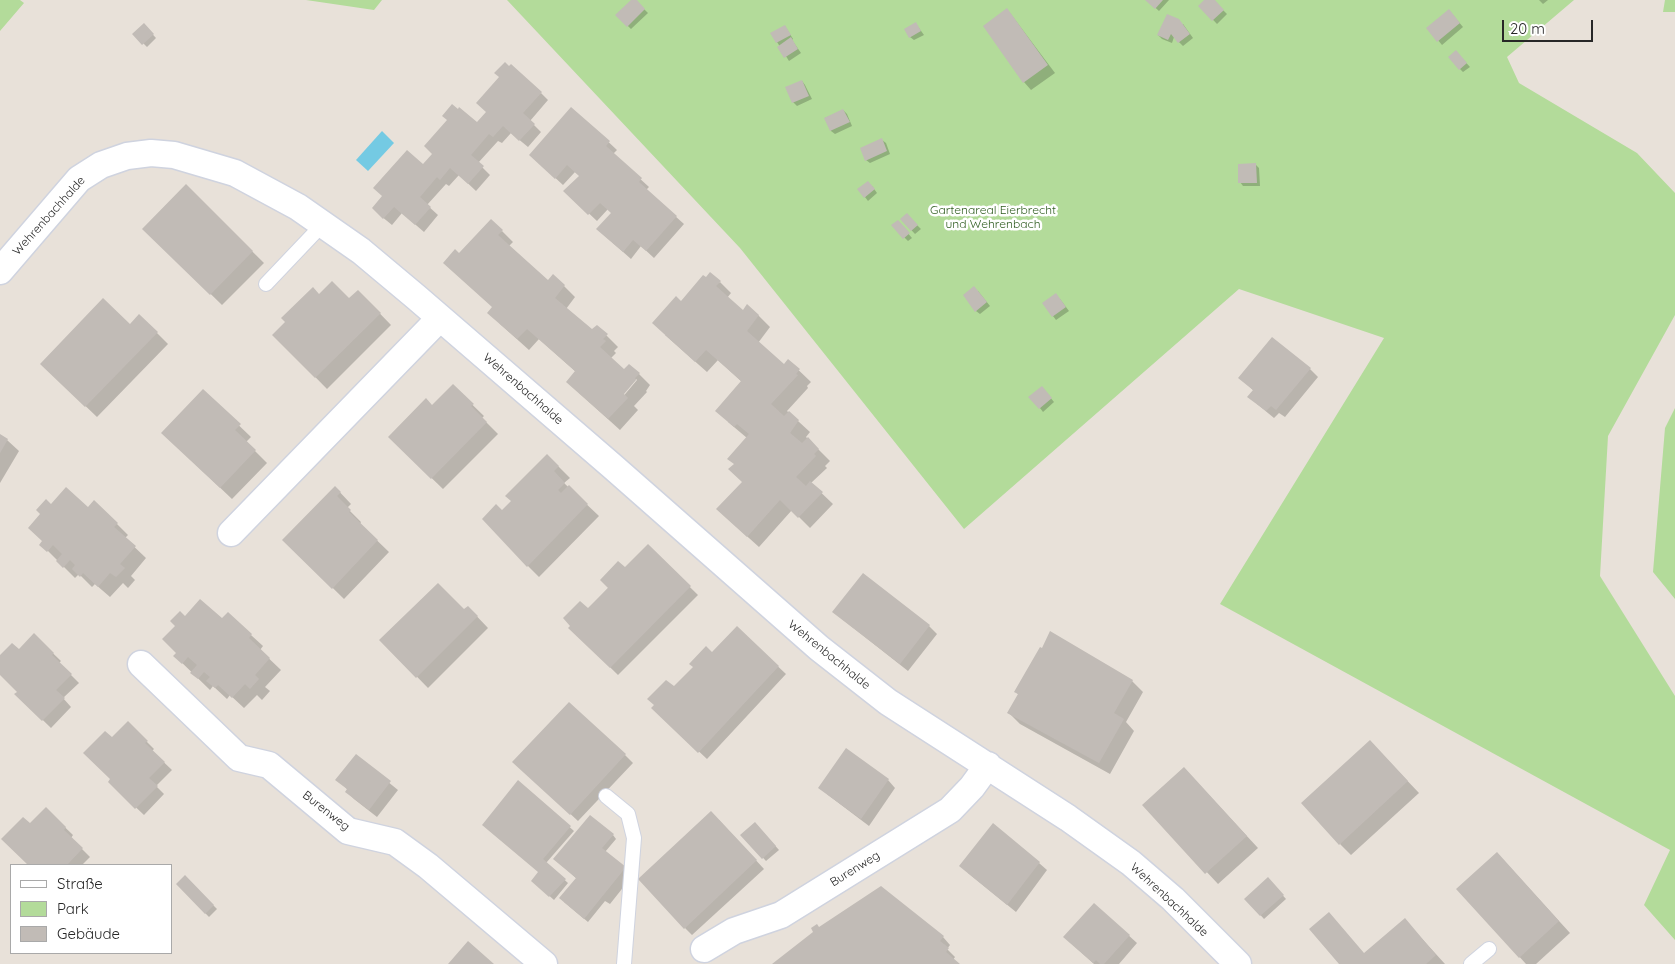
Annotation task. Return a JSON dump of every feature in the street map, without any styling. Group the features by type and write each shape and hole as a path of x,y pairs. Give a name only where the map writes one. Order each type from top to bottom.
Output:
{"street":[{"name":"Wehrenbachhalde","path":"0,271 79,179 101,165 127,156 151,153 174,155 235,173 298,207 361,251 619,472 819,648 888,702 1068,818 1131,863 1172,899 1238,964"},
{"path":"231,533 440,318"},
{"name":"Burenweg","path":"141,664 239,758 269,766 348,831 394,842 428,866 544,964"},
{"name":"Burenweg","path":"704,949 734,931 781,915 950,810 972,787 988,765"}],"lane":[{"path":"266,284 323,224"},
{"path":"606,796 628,814 634,838 624,964"},
{"path":"1471,964 1489,949"}],"green space":[{"path":"0,0 20,0 24,3 0,31"},
{"path":"306,0 382,0 374,10"},
{"name":"Gartenareal Eierbrecht und Wehrenbach","path":"507,0 1574,0 1507,57 1519,83 1637,153 1675,193 1675,315 1608,436 1600,576 1675,696 1675,940 1644,905 1670,850 1220,604 1384,338 1239,289 964,529 740,248"},
{"path":"1665,0 1675,0 1675,12 1663,12"},
{"path":"1675,408 1675,599 1653,572 1665,428"}],"water":[{"path":"382,131 394,143 368,171 356,160"}],"building":[{"path":"631,0 637,0 645,9 627,27 615,15"},
{"path":"1145,0 1163,0 1155,9"},
{"path":"1204,0 1215,0 1224,10 1212,21 1198,6"},
{"path":"1007,8 1048,65 1023,83 983,26"},
{"path":"1449,9 1460,23 1437,42 1426,28"},
{"path":"1167,14 1179,19 1190,34 1178,43 1171,34 1168,40 1157,35"},
{"path":"916,22 921,31 909,38 904,29"},
{"path":"144,23 154,34 142,45 132,34"},
{"path":"785,25 791,35 776,43 770,33"},
{"path":"791,37 798,49 784,58 777,47"},
{"path":"1456,50 1467,63 1459,70 1448,57"},
{"path":"505,62 509,66 511,64 542,92 523,113 535,124 519,141 503,126 493,137 489,134 471,155 484,166 468,184 450,168 440,180 437,177 420,197 431,207 415,225 394,207 383,219 372,208 382,196 373,188 407,150 423,164 432,154 424,146 447,120 442,116 452,104 458,109 459,107 477,122 486,112 476,103 499,77 494,73"},
{"path":"802,80 809,96 792,103 785,87"},
{"path":"571,107 610,141 606,146 642,178 639,182 677,216 646,251 633,240 623,252 596,229 611,213 600,203 588,215 563,191 579,176 567,165 555,179 529,155"},
{"path":"843,109 850,122 830,131 824,118"},
{"path":"882,138 887,151 865,161 860,148"},
{"path":"1256,163 1257,183 1238,183 1238,164"},
{"path":"868,181 875,189 864,198 857,189"},
{"path":"186,184 253,251 210,295 142,229"},
{"path":"907,213 918,225 911,231 900,219"},
{"path":"491,219 503,230 498,235 548,280 553,274 565,285 555,298 592,329 597,325 608,334 603,339 606,341 600,347 624,369 629,364 640,373 624,394 628,398 608,419 566,382 575,371 527,329 517,339 487,313 492,307 443,263 455,249 459,253"},
{"path":"898,220 910,233 903,239 891,225"},
{"path":"710,272 721,281 716,286 743,310 747,304 759,315 747,331 784,364 788,359 800,369 796,374 798,375 771,404 784,416 789,411 799,420 790,433 802,443 808,437 819,449 814,454 816,456 796,477 806,486 810,481 823,492 798,518 780,500 747,537 716,509 742,482 728,469 734,464 727,459 749,434 737,424 734,427 715,411 741,381 706,350 695,362 652,323 676,296 681,301 703,275 706,277"},
{"path":"332,281 349,298 358,290 381,313 315,378 272,335 285,322 281,318 313,287 319,294"},
{"path":"974,286 987,302 975,312 963,295"},
{"path":"1056,293 1066,307 1052,317 1042,303"},
{"path":"103,298 130,324 139,314 158,332 85,407 40,364"},
{"path":"1272,337 1311,368 1276,410 1271,406 1266,411 1247,397 1253,390 1238,378"},
{"path":"453,384 474,404 471,406 487,422 431,479 388,437 426,398 432,405"},
{"path":"1042,386 1052,398 1039,409 1028,397"},
{"path":"203,389 241,424 235,430 256,450 220,488 161,433"},
{"path":"0,434 8,439 0,453"},
{"path":"547,454 559,466 554,471 565,483 558,490 561,493 569,485 588,504 527,567 482,519 496,504 502,510 511,501 505,496"},
{"path":"335,486 341,492 337,496 351,510 349,512 378,540 332,589 282,540"},
{"path":"66,487 88,507 94,500 118,523 114,527 136,546 120,564 125,568 116,577 110,573 98,587 83,573 80,577 72,569 75,565 70,560 63,568 56,561 62,554 53,545 47,552 39,545 42,541 28,528 40,514 36,510 46,499 51,504"},
{"path":"648,544 691,586 610,668 568,628 570,626 563,618 580,601 588,608 608,588 600,580 618,561 625,567"},
{"path":"863,573 930,625 900,664 832,612"},
{"path":"438,583 464,609 468,606 478,616 416,678 379,640"},
{"path":"200,599 222,618 228,612 252,634 249,638 270,658 255,675 259,679 250,689 245,684 232,698 218,685 215,688 206,681 210,677 204,672 198,679 190,673 197,665 188,657 182,664 173,656 176,653 162,639 175,626 170,621 180,611 185,616"},
{"path":"737,626 779,666 698,753 651,708 654,705 647,699 666,680 674,686 693,667 689,664 706,646 712,652"},
{"path":"1050,631 1133,680 1114,713 1124,719 1099,763 1007,713 1018,694 1014,692 1040,647 1042,648"},
{"path":"34,633 54,653 52,655 72,674 56,690 65,698 42,721 14,694 17,692 0,675 0,655 12,643 19,649"},
{"path":"569,702 626,754 570,815 512,762"},
{"path":"128,721 148,741 145,743 165,762 149,778 158,786 135,809 108,782 110,779 83,753 105,731 112,737"},
{"path":"1370,740 1408,781 1339,845 1301,803"},
{"path":"846,748 889,779 861,819 818,788"},
{"path":"356,754 391,781 369,810 345,792 347,789 335,780"},
{"path":"1184,767 1247,836 1205,874 1142,805"},
{"path":"518,780 571,826 543,859 566,879 549,897 531,881 538,872 482,825"},
{"path":"46,807 66,827 64,830 83,848 68,864 27,864 1,839 23,817 30,823"},
{"path":"711,811 757,860 684,929 638,879"},
{"path":"590,815 614,834 602,848 626,867 584,919 559,898 576,878 553,859"},
{"path":"755,822 776,846 762,859 740,835"},
{"path":"993,823 1040,862 1007,905 959,866"},
{"path":"1497,852 1559,921 1519,958 1456,889"},
{"path":"185,875 214,905 205,914 176,884"},
{"path":"1268,877 1284,895 1260,916 1244,899"},
{"path":"881,886 944,936 940,941 949,948 946,952 960,964 772,964 813,932 811,928 817,924 819,927"},
{"path":"1094,903 1130,935 1104,964 1100,964 1096,960 1093,963 1063,937"},
{"path":"1329,912 1364,953 1405,918 1436,955 1426,964 1339,964 1309,929"},
{"path":"468,941 494,964 448,964"}]}
